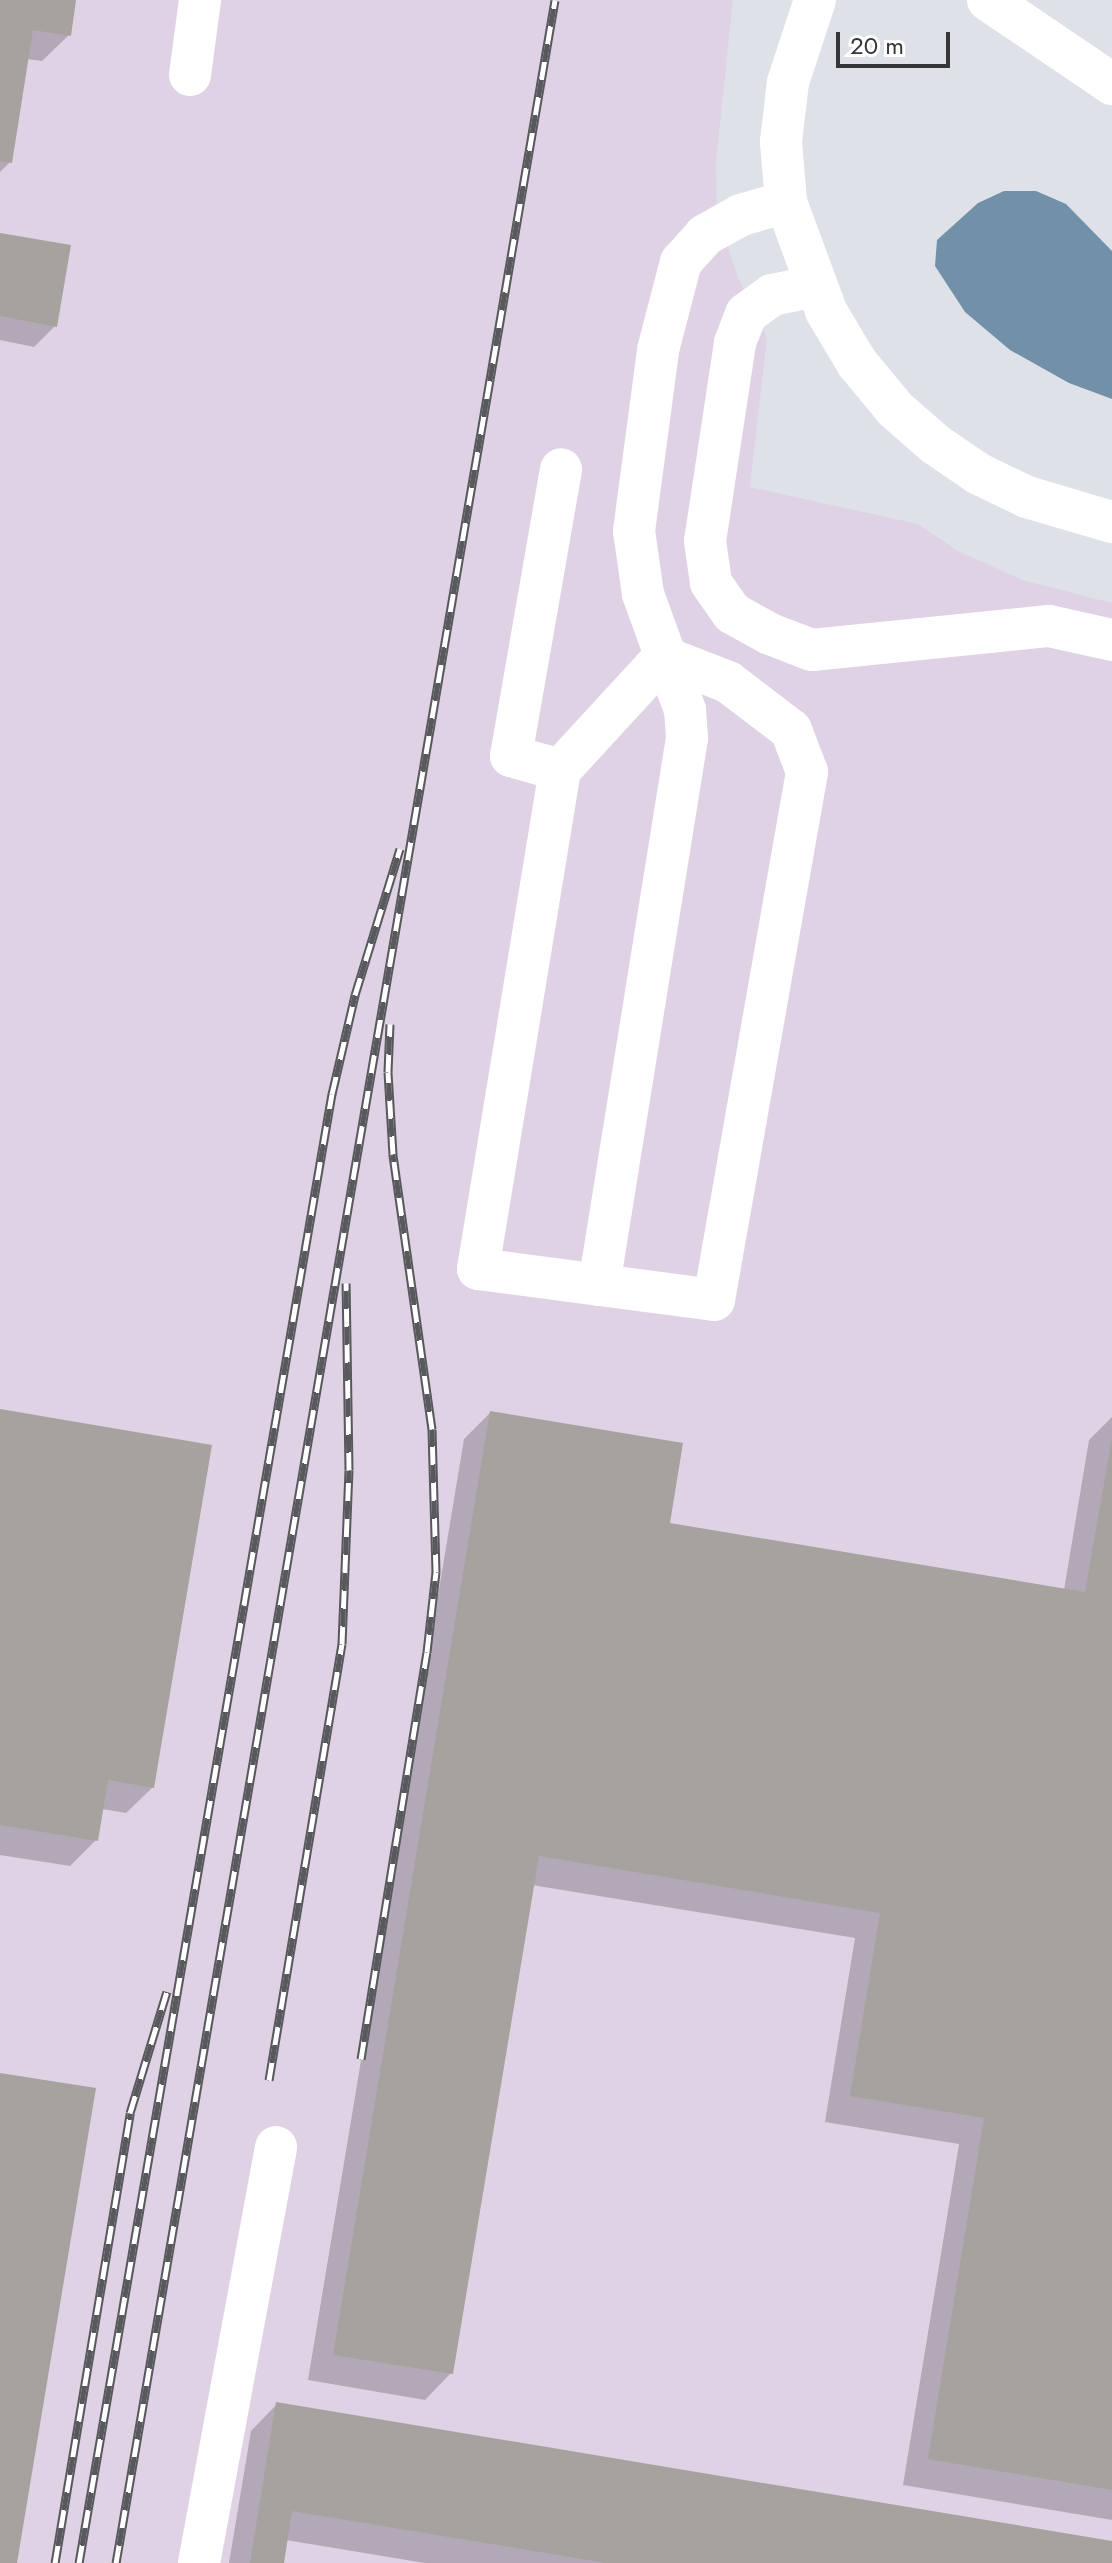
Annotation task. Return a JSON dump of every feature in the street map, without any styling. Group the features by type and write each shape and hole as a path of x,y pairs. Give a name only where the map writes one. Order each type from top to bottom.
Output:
{"street":[{"path":"190,75 200,0"},
{"path":"815,0 788,82 782,113 786,202 826,311 857,363 895,409 935,444 979,474 1027,497 1112,522"},
{"path":"988,0 1112,84"},
{"path":"599,1285 687,738 685,710 643,594 634,531 658,350 681,262 705,235 741,215 786,202"},
{"path":"816,286 772,295 746,314 735,343 705,541 711,583 732,613 770,634 812,650 1049,626 1112,640"},
{"path":"560,770 511,756 561,469"},
{"path":"664,657 728,682 791,730 807,772 714,1300 478,1269 560,770 664,657"},
{"path":"199,2563 276,2147"}],"shaded area":[{"path":"0,0 733,0 716,162 717,214 738,277 767,338 750,487 918,524 958,551 1023,580 1112,603 1112,2563 0,2563"}],"water":[{"path":"1004,191 1036,191 1066,204 1112,251 1112,399 1069,383 1010,350 965,312 935,266 937,240 978,203"}],"building":[{"path":"0,0 76,0 71,36 33,30 12,163 0,161"},
{"path":"0,233 71,245 57,327 0,316"},
{"path":"0,1409 212,1445 154,1788 108,1780 98,1841 0,1825"},
{"path":"490,1411 683,1443 670,1523 1085,1592 1112,1438 1112,2490 928,2459 984,2118 850,2096 880,1913 539,1856 453,2374 333,2355"},
{"path":"0,2073 96,2088 17,2563 0,2563"},
{"path":"276,2402 1112,2541 1112,2563 606,2563 292,2511 284,2563 250,2563"}],"railway":[{"path":"116,2563 555,0"},
{"path":"79,2563 332,1094 355,995 400,849"},
{"path":"361,2059 427,1652 436,1572 432,1429 393,1154 388,1072 390,1024"},
{"path":"269,2080 342,1644 349,1470 346,1283"},
{"path":"55,2563 130,2113 167,1991"}]}
